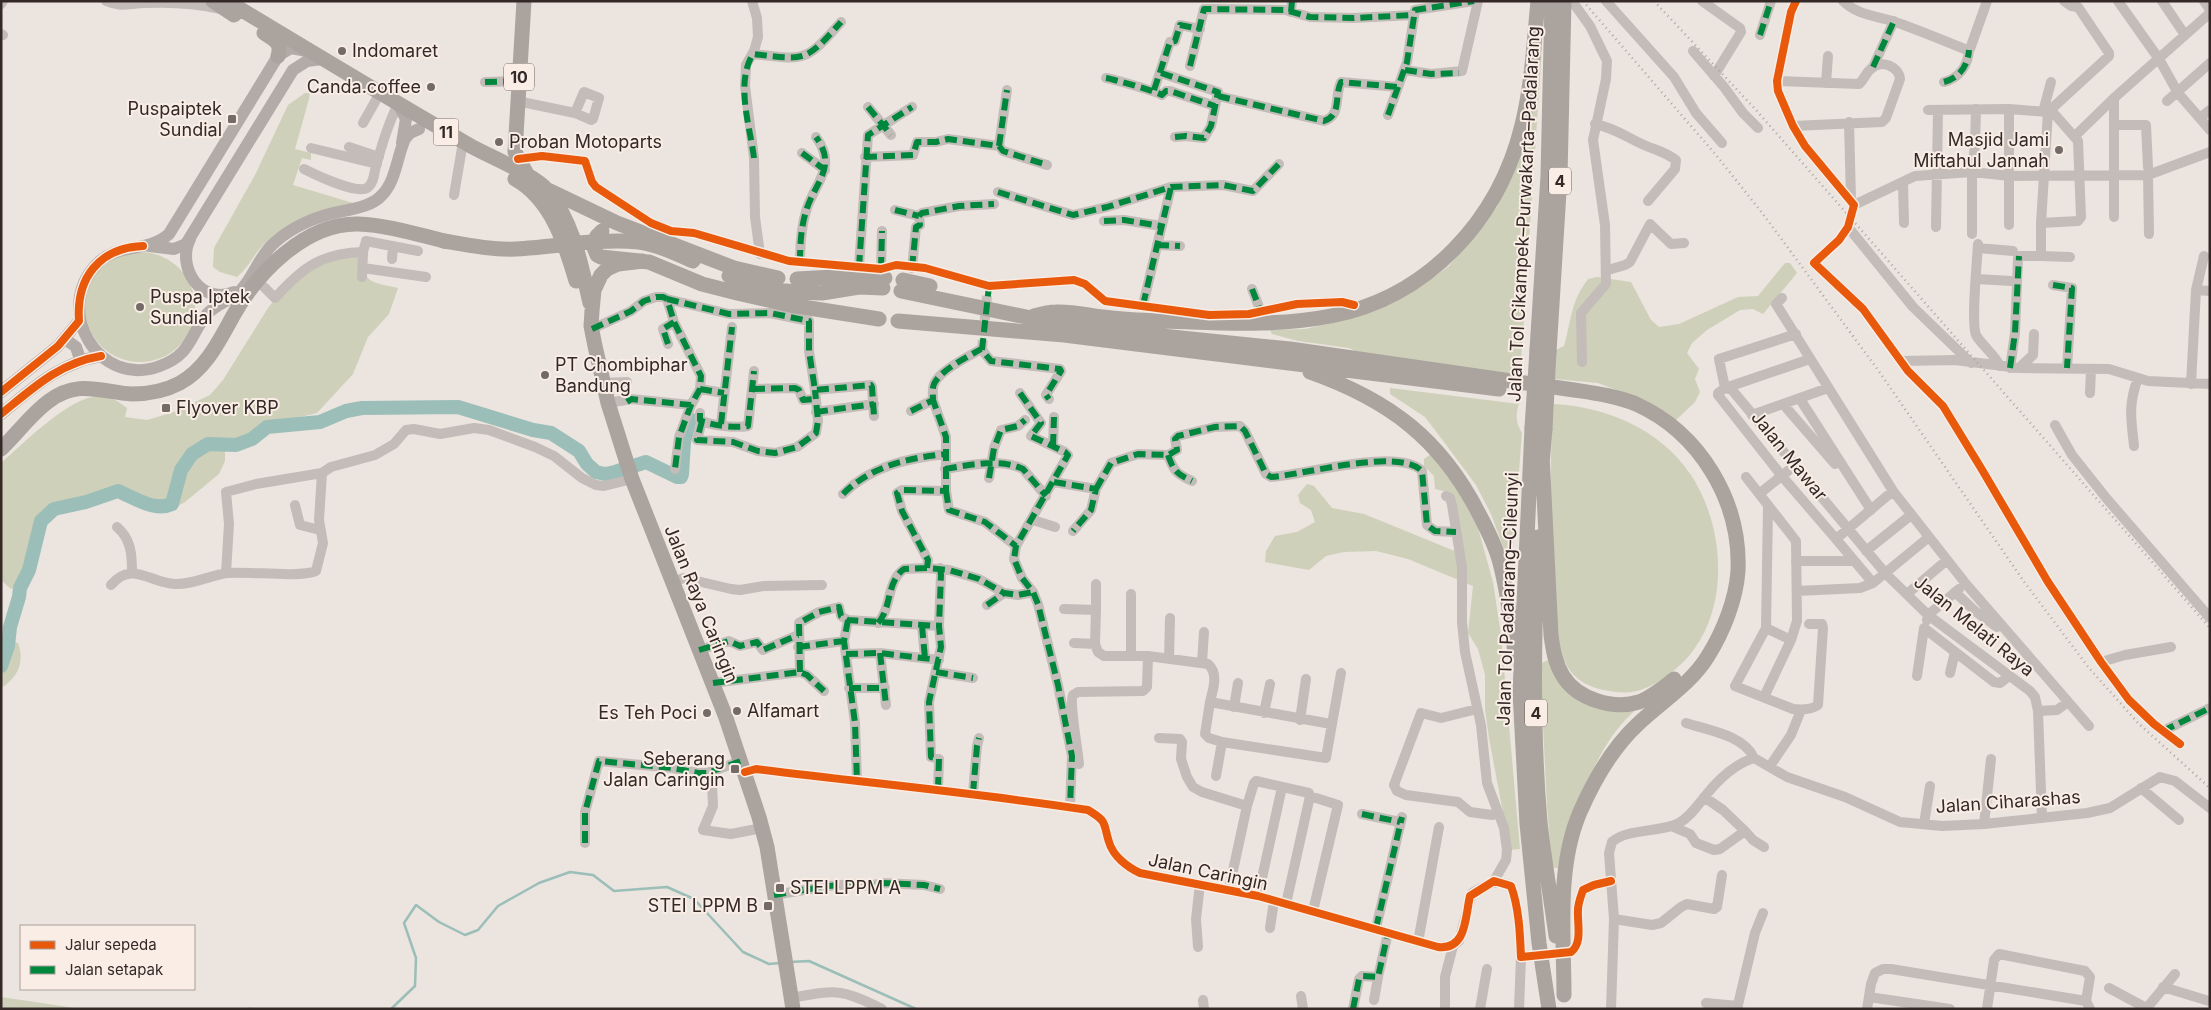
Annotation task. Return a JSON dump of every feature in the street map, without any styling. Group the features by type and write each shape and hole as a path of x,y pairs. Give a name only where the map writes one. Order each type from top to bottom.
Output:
{"highway":[{"path":"213,1 232,4 315,56"},
{"name":"10","path":"516,156 517,101 524,1"},
{"path":"1025,317 1054,311 1112,318 1193,322 1302,321 1362,308 1401,291 1422,278 1452,253 1477,223 1491,202 1512,157 1522,124 1538,1"},
{"path":"232,4 277,42 280,48 278,56"},
{"name":"Jalan Tol Cikampek–Purwakarta–Padalarang","path":"1538,429 1543,351 1560,176 1561,4"},
{"name":"11","path":"315,56 495,160 528,176 547,189"},
{"path":"419,130 430,131 527,186 541,201 567,237"},
{"path":"495,160 516,156 528,176"},
{"path":"547,189 567,237"},
{"path":"547,189 617,223 656,232 734,268 778,278"},
{"path":"1,449 49,401 73,389 83,387 144,394 166,389 188,379 204,364 252,287 289,250 303,240 337,226 356,224 398,230 478,256 515,259 620,250 639,252 692,264 764,289 822,293 859,287 883,278"},
{"path":"567,237 602,231 656,232"},
{"path":"602,231 597,236 593,246 597,254 608,258 643,261 702,284 790,305 879,319"},
{"path":"1,458 47,413 69,397 88,393 123,399 155,399 169,395 193,383 212,365 249,305 264,287 296,256 323,240 338,236 373,235 443,245"},
{"name":"Jalan Raya Caringin","path":"567,237 579,273 608,404 630,471 713,683 743,767 762,828 792,1003"},
{"path":"579,273 618,264 643,261"},
{"path":"590,320 594,290 601,274 618,264"},
{"path":"692,264 737,293"},
{"path":"797,279 853,276 883,278"},
{"path":"902,285 948,290 994,311 1074,327 1290,349 1615,397 1635,404 1665,421 1698,451 1709,465 1732,518 1738,560 1736,586 1726,620 1707,658 1694,674 1622,740 1600,772 1579,814 1568,855 1564,893 1565,1002"},
{"path":"898,321 1064,335 1585,400 1616,406 1653,424 1687,454 1700,471 1720,515 1727,548 1727,580 1712,628 1690,664 1660,690 1639,702 1610,703 1586,696 1575,690 1563,677 1555,660 1551,635 1542,455"},
{"path":"1289,364 1348,386 1385,406 1434,446 1468,491 1500,561 1507,594 1520,691"},
{"name":"Jalan Tol Padalarang–Cileunyi","path":"1538,429 1542,455 1536,608 1536,724 1540,823 1565,1002"},
{"name":"Jalan Tol Padalarang–Cileunyi","path":"1538,429 1520,691 1527,824 1538,943 1549,1009"}],"main road":[{"path":"315,56 294,48 286,49 278,56 218,151 171,232 162,240 117,251 101,260 92,269 80,294 79,321 87,340 101,356 116,365 133,369 158,367 171,361 183,352 209,312 237,293 270,247 297,226 320,217 368,204 379,198 388,188 406,137 419,130"},
{"path":"143,246 178,249 185,245 292,72 315,56"},
{"path":"396,164 406,123 404,113 398,104"},
{"path":"190,239 186,253 187,264 197,284 207,293 219,296 230,293 240,287 252,274"},
{"path":"1,392 65,339 79,321"},
{"path":"65,339 76,347 80,360"},
{"path":"1,414 42,381 80,360 101,356"}],"street":[{"path":"106,1 131,6 142,2 232,4"},
{"path":"752,1 757,18 758,31 753,54 746,65 745,72 754,158 755,217 760,254"},
{"path":"1388,115 1405,70 1415,10 1474,1"},
{"path":"1405,70 1431,74 1462,71 1478,1"},
{"path":"1606,1 1674,77 1696,113 1722,143"},
{"path":"1702,1 1740,28 1741,32 1714,76"},
{"path":"1760,35 1770,1"},
{"path":"1796,1 1791,12 1777,81 1778,91 1805,146 1853,202"},
{"path":"1843,1 1850,8 1969,50"},
{"path":"1944,82 1958,76 1962,72 1987,1"},
{"path":"2047,111 2109,56 2110,53 2079,4 2070,6 2064,1"},
{"path":"2118,1 2159,59 2178,93 2210,130"},
{"path":"2162,1 2185,35"},
{"path":"2075,136 2210,11 2204,1"},
{"path":"1561,4 1590,26 1606,61 1606,80 1595,124 1594,140 1605,225 1608,270 1605,288 1581,313 1582,362"},
{"path":"1190,66 1204,9 1222,8 1245,11 1284,10 1291,7 1310,17 1352,18 1414,15"},
{"path":"753,54 798,58 813,52 841,22"},
{"path":"1777,81 1859,84 1873,67 1894,22"},
{"path":"1154,90 1170,42 1175,41 1180,24 1200,29"},
{"path":"1693,51 1724,87 1743,114 1758,128"},
{"path":"1826,83 1828,56"},
{"path":"2167,101 2210,63"},
{"path":"1794,126 1882,122 1886,118 1900,79 1900,73 1897,69 1888,65 1878,64 1873,67"},
{"path":"1161,73 1217,91 1217,101 1211,126 1203,139 1186,136 1175,137"},
{"path":"1106,78 1154,90 1162,95 1166,91 1170,91 1324,121 1330,119 1335,112 1340,82 1398,87"},
{"path":"485,82 519,81"},
{"path":"2041,256 2047,111 2051,82"},
{"path":"999,146 1007,90"},
{"path":"363,123 380,93"},
{"path":"2114,98 2114,217"},
{"path":"517,101 577,109 596,108"},
{"path":"304,169 333,181 362,189 371,184 382,141 398,104"},
{"path":"868,107 891,134"},
{"path":"859,267 868,135 912,107"},
{"path":"1972,234 1972,172 1976,144 1976,109"},
{"path":"2009,109 2009,225"},
{"path":"1936,226 1937,174 1933,110 2009,109 2047,111 2075,136 2078,141 2080,220 2041,223"},
{"path":"2200,118 2210,110"},
{"path":"1849,122 1853,202 1848,227 1839,240 1814,263 1862,309 1908,371 1943,406 2048,582 2101,662 2129,700 2163,732 2180,744"},
{"path":"1595,124 1611,127 1644,144 1661,149 1676,160 1674,169 1648,201"},
{"path":"2114,124 2146,125 2149,234"},
{"path":"800,262 801,231 805,216 825,170 826,158 816,137"},
{"path":"865,157 913,155 917,142 936,142 948,139 999,146 1004,152 1048,165"},
{"path":"349,147 378,161"},
{"path":"311,148 378,161"},
{"path":"454,195 462,148"},
{"path":"802,152 825,170"},
{"path":"1853,202 1915,176 1972,172 2010,176 2114,176 2148,171 2210,152"},
{"path":"516,156 542,156 585,161 592,182 656,232 694,233 760,254 800,262 859,267 883,278"},
{"path":"998,192 1077,214 1171,187 1223,185 1253,191 1279,164"},
{"path":"1903,182 1904,223"},
{"path":"1143,305 1171,187"},
{"path":"895,210 919,216 927,212 959,206 994,204"},
{"path":"912,268 916,227 920,225 919,216"},
{"path":"1104,221 1124,220 1162,226"},
{"path":"1608,270 1630,262 1650,224 1671,244 1684,243"},
{"path":"1848,227 1914,307 1971,363"},
{"path":"882,231 883,278"},
{"path":"418,251 366,241 363,252 362,273 426,277"},
{"path":"1157,245 1180,246"},
{"path":"392,259 393,246"},
{"path":"2010,367 1994,355 1976,335 1974,320 1978,246 2013,252"},
{"path":"264,287 275,298 296,274 323,258 343,252 363,252"},
{"path":"2010,367 2016,333 2018,258 2025,255 2070,257"},
{"path":"2191,384 2196,290 2205,260"},
{"path":"883,278 896,265 925,268 988,291 1074,280 1085,284 1105,301 1209,315 1236,315 1261,312 1297,304 1342,302 1354,304"},
{"path":"1977,279 2011,281"},
{"path":"2053,285 2072,288 2068,368"},
{"path":"1252,289 1261,312"},
{"path":"2196,290 2210,291"},
{"path":"590,320 631,311 644,301 662,297 667,300 729,314 770,314 809,321 809,351 818,421 814,434 797,447 776,453 758,451 733,442 698,440 701,417 722,426 748,426 754,371"},
{"path":"1782,298 1776,304 1893,491 1966,584 2089,726"},
{"path":"667,300 674,322 701,376 700,390 691,405 679,437 675,469"},
{"path":"668,344 663,329 674,322"},
{"path":"721,424 732,327"},
{"path":"1796,334 1719,359 1722,390 1810,359"},
{"path":"2010,367 2032,358 2034,334"},
{"path":"1016,546 985,522 949,510 946,491 944,430 933,400 933,389 936,381 954,366 981,349 992,361 1058,368 1061,371 1048,396"},
{"path":"1902,361 1955,360 2010,367 2118,370 2148,381 2210,384"},
{"path":"2090,393 2091,369"},
{"path":"2134,446 2130,411 2131,396 2138,378"},
{"path":"604,383 627,382"},
{"path":"753,389 795,388 799,390 803,400 815,395 868,384 872,387 874,416"},
{"path":"1752,415 1828,388"},
{"path":"700,390 724,394"},
{"name":"Jalan Melati Raya","path":"1722,390 1732,390 1847,530 1886,574 1928,615 2030,691 2035,697 2038,711 2042,818"},
{"name":"Jalan Mawar","path":"1722,390 1781,475 1873,583"},
{"path":"1020,393 1041,423 1031,436 1065,452 1068,456 1033,520 1016,546 1014,559 1022,578 1034,592 1066,705 1072,756 1073,808"},
{"path":"608,404 630,399 691,405"},
{"path":"1800,399 1871,510"},
{"path":"911,411 933,400"},
{"path":"816,412 874,404"},
{"path":"1783,404 1861,496"},
{"path":"1053,446 1054,417"},
{"path":"989,478 994,448 1001,430 1018,426 1025,420"},
{"path":"1806,430 1814,423"},
{"path":"2055,425 2072,455 2107,499 2210,618"},
{"path":"1073,531 1091,510 1096,488 1111,463 1138,454 1168,455 1176,450 1175,439 1178,436 1214,427 1236,426 1245,431 1266,474 1271,477 1358,463 1406,463 1416,465 1422,471 1427,525 1435,531 1456,532"},
{"path":"226,573 229,524 226,492 256,484 322,473 331,467 375,455 394,444 406,430 414,429 440,434 474,428 489,430 554,456 582,478 596,485 604,486 630,471"},
{"path":"843,494 853,484 893,463 918,457 946,454"},
{"path":"1168,455 1173,469 1192,481"},
{"path":"945,469 993,463 1023,468 1046,496"},
{"path":"1759,494 1794,466"},
{"path":"111,585 116,579 132,572 174,584 199,581 226,573 286,574 316,571 323,543 319,520 322,473"},
{"path":"1746,477 1811,560"},
{"path":"1054,482 1096,488"},
{"path":"927,568 928,560 902,511 897,493 902,490 946,491"},
{"path":"1836,539 1893,491"},
{"path":"1445,1009 1445,977 1453,946 1459,941 1462,933 1470,896 1494,881 1506,860 1504,828 1488,783 1477,709 1468,672 1463,634 1462,567 1452,505 1446,496"},
{"path":"295,505 300,525 320,530"},
{"path":"1768,506 1766,628 1735,686 1801,710 1818,705 1823,628 1822,624 1809,624"},
{"path":"1866,551 1911,515"},
{"path":"1033,520 1055,527"},
{"path":"117,527 124,533 131,549 132,572"},
{"path":"1797,591 1860,588 1873,583 1929,537"},
{"path":"1764,697 1791,640 1797,621 1796,541"},
{"path":"1907,594 1947,560"},
{"path":"1796,561 1853,561"},
{"path":"878,623 884,614 896,579 900,572 908,568 920,570 940,568 979,578 1004,593 1018,595 1034,592"},
{"path":"938,789 939,759 931,757 929,702 941,647 939,626 942,575 940,568"},
{"path":"672,582 684,578 740,590 764,586 822,585"},
{"path":"1096,584 1095,644 1098,652 1104,656 1148,656 1208,664 1215,674 1205,734 1209,738 1222,742 1326,758 1341,674"},
{"path":"1918,676 1924,628 1928,615 1966,584"},
{"path":"1956,592 1975,611 2011,637"},
{"path":"987,605 1004,593"},
{"path":"1131,594 1132,656"},
{"path":"800,672 799,623 830,608 839,607 841,616 848,620 939,626"},
{"path":"1064,609 1096,610"},
{"path":"1169,659 1170,618"},
{"path":"848,620 844,641 855,723 857,781"},
{"path":"922,626 925,658"},
{"path":"1766,628 1791,640"},
{"path":"1924,628 1994,682 2000,683 2009,676"},
{"path":"1202,663 1204,632"},
{"path":"699,650 729,641 740,646 757,642 763,650 798,635"},
{"path":"798,647 844,641"},
{"path":"1074,643 1095,644"},
{"path":"2101,662 2125,655 2171,647"},
{"path":"1950,673 1955,652"},
{"path":"846,654 880,653 939,660"},
{"path":"880,653 886,705"},
{"path":"1066,705 1073,695 1078,692 1143,691 1147,687 1148,656"},
{"path":"713,683 800,672 807,675 824,692"},
{"path":"936,672 973,678"},
{"path":"1300,720 1306,679"},
{"path":"1234,707 1238,684"},
{"path":"1264,713 1270,684"},
{"path":"849,688 885,688"},
{"path":"1210,702 1300,720 1331,724"},
{"path":"2038,711 2057,710 2068,702"},
{"path":"2163,732 2210,708"},
{"path":"1477,709 1441,718 1421,713 1394,785 1397,791 1406,795 1458,802 1470,812 1492,815 1498,812"},
{"path":"1770,766 1791,735 1801,710"},
{"name":"Jalan Ciharashas","path":"1686,723 1736,740 1752,753 1754,758 1787,777 1845,797 1900,822 1957,826 2087,813 2110,808 2151,781 2164,778 2175,781 2210,808"},
{"path":"973,793 979,738"},
{"path":"1159,738 1180,740 1182,742 1181,759 1187,777 1193,787 1202,792 1247,806"},
{"path":"1216,776 1222,742"},
{"path":"1611,1009 1614,919 1609,853 1612,842 1615,839 1672,826 1692,813 1704,797 1724,777 1744,761 1754,758"},
{"path":"1984,824 1991,759"},
{"path":"585,843 584,812 599,761 707,773 743,767"},
{"name":"Jalan Caringin","path":"743,767 973,793 1088,810 1100,818 1107,828 1109,843 1116,855 1132,869 1140,873 1229,889 1376,928 1388,934 1418,942 1438,947 1453,946"},
{"path":"707,773 712,783 714,806 703,830 731,834 762,828"},
{"path":"1229,889 1247,806 1254,783 1256,781 1309,793 1310,796 1338,805 1313,911"},
{"path":"1924,824 1930,786"},
{"path":"1258,896 1282,787"},
{"path":"2141,788 2179,820"},
{"path":"1286,904 1310,796"},
{"path":"1704,797 1723,810 1753,840 1764,847"},
{"path":"1362,814 1401,820 1376,928"},
{"path":"1672,826 1690,834 1696,842 1714,850 1720,849 1745,831"},
{"path":"1418,942 1439,827"},
{"path":"1614,919 1652,925 1661,923 1687,904 1714,909 1717,907 1722,875"},
{"path":"1494,881 1511,886 1526,956 1519,1009"},
{"path":"1571,952 1578,941 1578,908 1583,890 1611,881"},
{"path":"774,895 828,886 855,884 869,886 883,883 924,885 940,889"},
{"path":"1198,948 1196,919 1200,884"},
{"path":"1270,928 1274,901"},
{"path":"1706,1003 1738,1008 1755,932 1763,913"},
{"path":"1374,1000 1388,934"},
{"path":"1867,1009 1875,973 1883,969 1892,969 1992,987 2088,1005 2090,977 2085,971 1999,954 1994,960 1992,987 1987,1009"},
{"path":"1480,1009 1487,969"},
{"path":"2108,988 2147,1008 2175,974"},
{"path":"1353,1009 1359,979 1362,976 1378,977"},
{"path":"2163,988 2209,1001"},
{"path":"792,1003 824,992 841,991 855,995 882,1009"},
{"path":"1301,996 1303,1009"},
{"path":"1869,997 1950,1009"}],"green space":[{"path":"1536,47 1542,47 1520,376 1362,355 1349,348 1298,341 1272,334 1270,330 1305,329 1337,322 1385,305 1420,287 1449,266 1497,207 1516,165"},
{"path":"305,93 310,93 295,149 311,153 311,160 302,158 293,185 353,203 294,224 272,237 237,277 220,272 213,267 214,248 255,175 288,105"},
{"path":"357,248 368,278 378,284 398,288 389,314 368,337 353,374 317,413 263,426 251,436 237,440 219,441 225,451 225,461 219,474 185,502 169,511 153,510 124,496 113,495 90,504 58,511 47,521 37,565 28,582 11,589 2,581 1,463 47,422 74,404 87,398 103,396 111,398 127,408 125,417 147,420 174,412 210,395 223,380 268,308 300,267 322,255"},
{"path":"140,252 161,256 179,268 191,286 195,307 191,328 179,346 161,358 140,362 119,358 101,346 89,328 85,307 89,286 101,268 119,256"},
{"path":"1785,263 1790,263 1797,273 1763,314 1753,309 1740,310 1707,330 1692,343 1687,353 1699,369 1695,379 1700,392 1695,402 1675,421 1637,398 1598,383 1555,379 1556,350 1564,346 1572,311 1588,279 1597,277 1631,282 1651,320 1659,327 1679,324 1738,297 1758,296"},
{"path":"1390,388 1519,404 1517,419 1522,433 1513,548 1504,549 1491,514 1476,485 1425,417 1390,394"},
{"path":"1554,404 1593,410 1631,423 1664,445 1691,475 1704,499 1713,525 1718,581 1713,608 1704,634 1689,656 1668,675 1638,691 1614,692 1588,685 1570,671 1561,653 1557,639 1552,596 1551,442"},
{"path":"1431,454 1453,481 1478,528 1493,582 1501,635 1520,849 1510,850 1489,738 1485,709 1485,675 1478,649 1468,633 1473,586 1408,559 1376,551 1344,552 1326,556 1309,570 1265,562 1266,551 1275,536 1297,532 1315,522 1311,510 1300,503 1298,495 1307,484 1314,486 1332,508 1364,514 1462,554 1451,493 1435,489 1434,476 1424,466 1424,459"},
{"path":"8,641 18,643 21,656 20,663 16,674 1,688 1,646"},
{"path":"1548,660 1569,689 1639,707 1609,740 1598,760 1580,803 1561,869 1552,867 1547,806 1540,664"},
{"path":"1,997 82,1009 1,1009"}],"waterway":[{"path":"1,666 8,646 10,627 20,588 29,570 41,521 54,509 86,502 118,491 151,505 165,506 172,504 181,470 192,454 208,444 236,445 252,439 267,427 320,422 346,411 362,408 458,407 533,430 551,433 579,451 587,464 596,472 605,474 646,462 677,477 681,477 684,442 690,419"},
{"path":"391,1009 415,986 416,958 404,923 416,905 439,922 465,935 478,930 498,906 539,883 570,872 593,875 614,891 667,887 694,899 743,952 769,964 780,963"},
{"path":"790,962 809,961 916,1009"}],"tunnel":[{"path":"982,350 987,296"},
{"path":"1535,956 1568,952"}],"railway":[{"path":"1583,1 1716,155 1763,214 1878,370 2025,583 2089,668 2138,723 2210,788"},
{"path":"1654,1 1756,110 2210,628"}],"marked path":[{"path":"1291,12 1292,1"},
{"path":"1388,115 1407,62 1415,10 1474,1"},
{"path":"1760,35 1771,1"},
{"path":"1190,66 1204,9 1285,10 1310,17 1353,18 1414,15"},
{"path":"1873,67 1894,21"},
{"path":"754,158 744,91 748,65 753,54 784,57 803,56 819,45 841,22"},
{"path":"1154,90 1170,42 1175,41 1180,25 1200,29"},
{"path":"1944,82 1954,78 1962,70 1967,61 1969,50"},
{"path":"1405,70 1431,74 1459,73"},
{"path":"1161,73 1218,92 1211,126 1204,138 1175,137"},
{"path":"1106,78 1162,95 1166,91 1170,91 1215,106"},
{"path":"485,82 519,81"},
{"path":"1218,96 1324,121 1330,118 1335,110 1341,82 1398,87"},
{"path":"999,146 1007,90"},
{"path":"868,107 891,135"},
{"path":"859,267 868,135 912,107"},
{"path":"800,262 801,235 805,215 825,165 825,156 816,137"},
{"path":"865,157 913,155 917,142 936,142 948,139 999,146 1003,151 1047,165"},
{"path":"802,153 825,170"},
{"path":"998,192 1073,215 1107,207 1171,187 1223,185 1253,191 1279,164"},
{"path":"1143,305 1171,187"},
{"path":"912,268 916,227 920,225 919,216 922,213 959,206 994,204"},
{"path":"895,210 919,216"},
{"path":"1104,221 1124,220 1161,226"},
{"path":"881,269 882,231"},
{"path":"1157,245 1180,246"},
{"path":"2010,368 2015,333 2019,256"},
{"path":"2053,285 2072,288 2067,368"},
{"path":"982,350 989,286"},
{"path":"1252,289 1261,312"},
{"path":"592,329 631,311 644,301 656,297 667,299 674,322 701,376 700,389 691,405 679,437 675,469"},
{"path":"667,299 729,314 770,313 809,321 809,351 815,390 871,385 874,416"},
{"path":"668,344 663,329 674,322"},
{"path":"721,424 732,327"},
{"path":"911,411 933,400 934,384 942,374 981,349 991,361 1060,369 1061,371 1046,395 1049,399"},
{"path":"700,413 700,420 711,424 731,427 748,426 754,371"},
{"path":"753,389 795,388 799,390 803,400 815,399"},
{"path":"700,389 724,393"},
{"path":"702,421 697,440 733,442 758,451 775,453 797,447 816,433 818,421 815,390"},
{"path":"1020,393 1041,423 1031,436 1068,455 1016,546 1014,559 1022,578 1033,592 1038,604 1058,685 1072,756 1070,807"},
{"path":"627,402 631,399 691,405"},
{"path":"927,568 928,560 902,511 897,493 902,490 946,491 946,437 933,400"},
{"path":"816,412 874,404"},
{"path":"1053,446 1054,417"},
{"path":"989,478 994,448 1001,430 1018,426 1025,420"},
{"path":"1096,489 1111,463 1138,454 1168,455 1177,450 1175,439 1178,436 1215,427 1240,426 1245,431 1266,474 1271,477 1350,464 1372,462 1410,464 1422,471 1427,525 1435,531 1456,532"},
{"path":"843,494 854,484 878,470 904,461 946,454"},
{"path":"1168,455 1177,472 1192,481"},
{"path":"945,469 984,463 1014,466 1023,469 1046,496"},
{"path":"1054,482 1096,489 1091,510 1073,531"},
{"path":"946,491 949,510 985,522 1016,546"},
{"path":"878,623 885,610 894,581 904,569 927,568 949,570 979,579 1004,593"},
{"path":"938,789 939,759 931,757 929,702 941,647 939,626 940,568"},
{"path":"987,605 1004,593 1018,595 1033,592"},
{"path":"800,672 799,623 819,612 839,607 841,616 848,620 939,626"},
{"path":"848,620 844,641 855,723 857,781"},
{"path":"922,626 925,658"},
{"path":"699,650 729,641 740,646 757,642 763,650 798,635"},
{"path":"798,647 844,641"},
{"path":"880,653 886,705"},
{"path":"846,654 880,653 939,660"},
{"path":"713,683 800,672 807,675 824,691"},
{"path":"936,672 973,678"},
{"path":"849,688 885,688"},
{"path":"2163,731 2210,708"},
{"path":"973,793 979,738"},
{"path":"585,843 585,812 599,761 673,768 698,773 707,773 741,761"},
{"path":"1362,814 1400,822"},
{"path":"1376,928 1402,817"},
{"path":"774,895 828,886 855,884 869,886 883,883 924,885 940,889"},
{"path":"1353,1009 1359,979 1362,976 1378,977 1388,933"}],"cycle path":[{"path":"1796,1 1791,12 1777,81 1778,91 1793,126 1805,146 1854,205 1848,227 1839,240 1814,263 1863,309 1908,371 1943,406 2048,582 2101,662 2129,700 2154,724 2180,744"},
{"path":"518,159 542,156 585,161 592,182 596,187 651,223 671,231 694,233 789,261 881,269 896,265 925,268 989,286 1074,280 1085,284 1105,301 1209,315 1249,314 1297,304 1342,302 1354,305"},
{"path":"1,392 58,346 79,321 82,291 86,279 93,268 103,259 114,253 127,248 143,246"},
{"path":"1,414 36,386 59,371 72,364 101,356"},
{"path":"745,772 756,769 964,793 1088,810 1099,817 1104,823 1109,842 1117,856 1130,868 1140,873 1258,896 1438,947 1447,947 1460,938 1470,896 1494,881 1511,886 1514,894 1520,930 1521,957 1571,952 1575,948 1578,938 1578,907 1583,890 1611,881"}],"place":[{"name":"Indomaret","path":"342,51"},
{"name":"Canda.coffee","path":"431,87"},
{"name":"Puspaiptek Sundial","path":"232,119"},
{"name":"Proban Motoparts","path":"499,142"},
{"name":"Masjid Jami Miftahul Jannah","path":"2059,150"},
{"name":"Puspa Iptek Sundial","path":"140,307"},
{"name":"PT Chombiphar Bandung","path":"545,375"},
{"name":"Flyover KBP","path":"166,408"},
{"name":"Alfamart","path":"737,711"},
{"name":"Es Teh Poci","path":"707,713"},
{"name":"Seberang Jalan Caringin","path":"735,769"},
{"name":"STEI LPPM A","path":"780,888"},
{"name":"STEI LPPM B","path":"768,906"}]}
